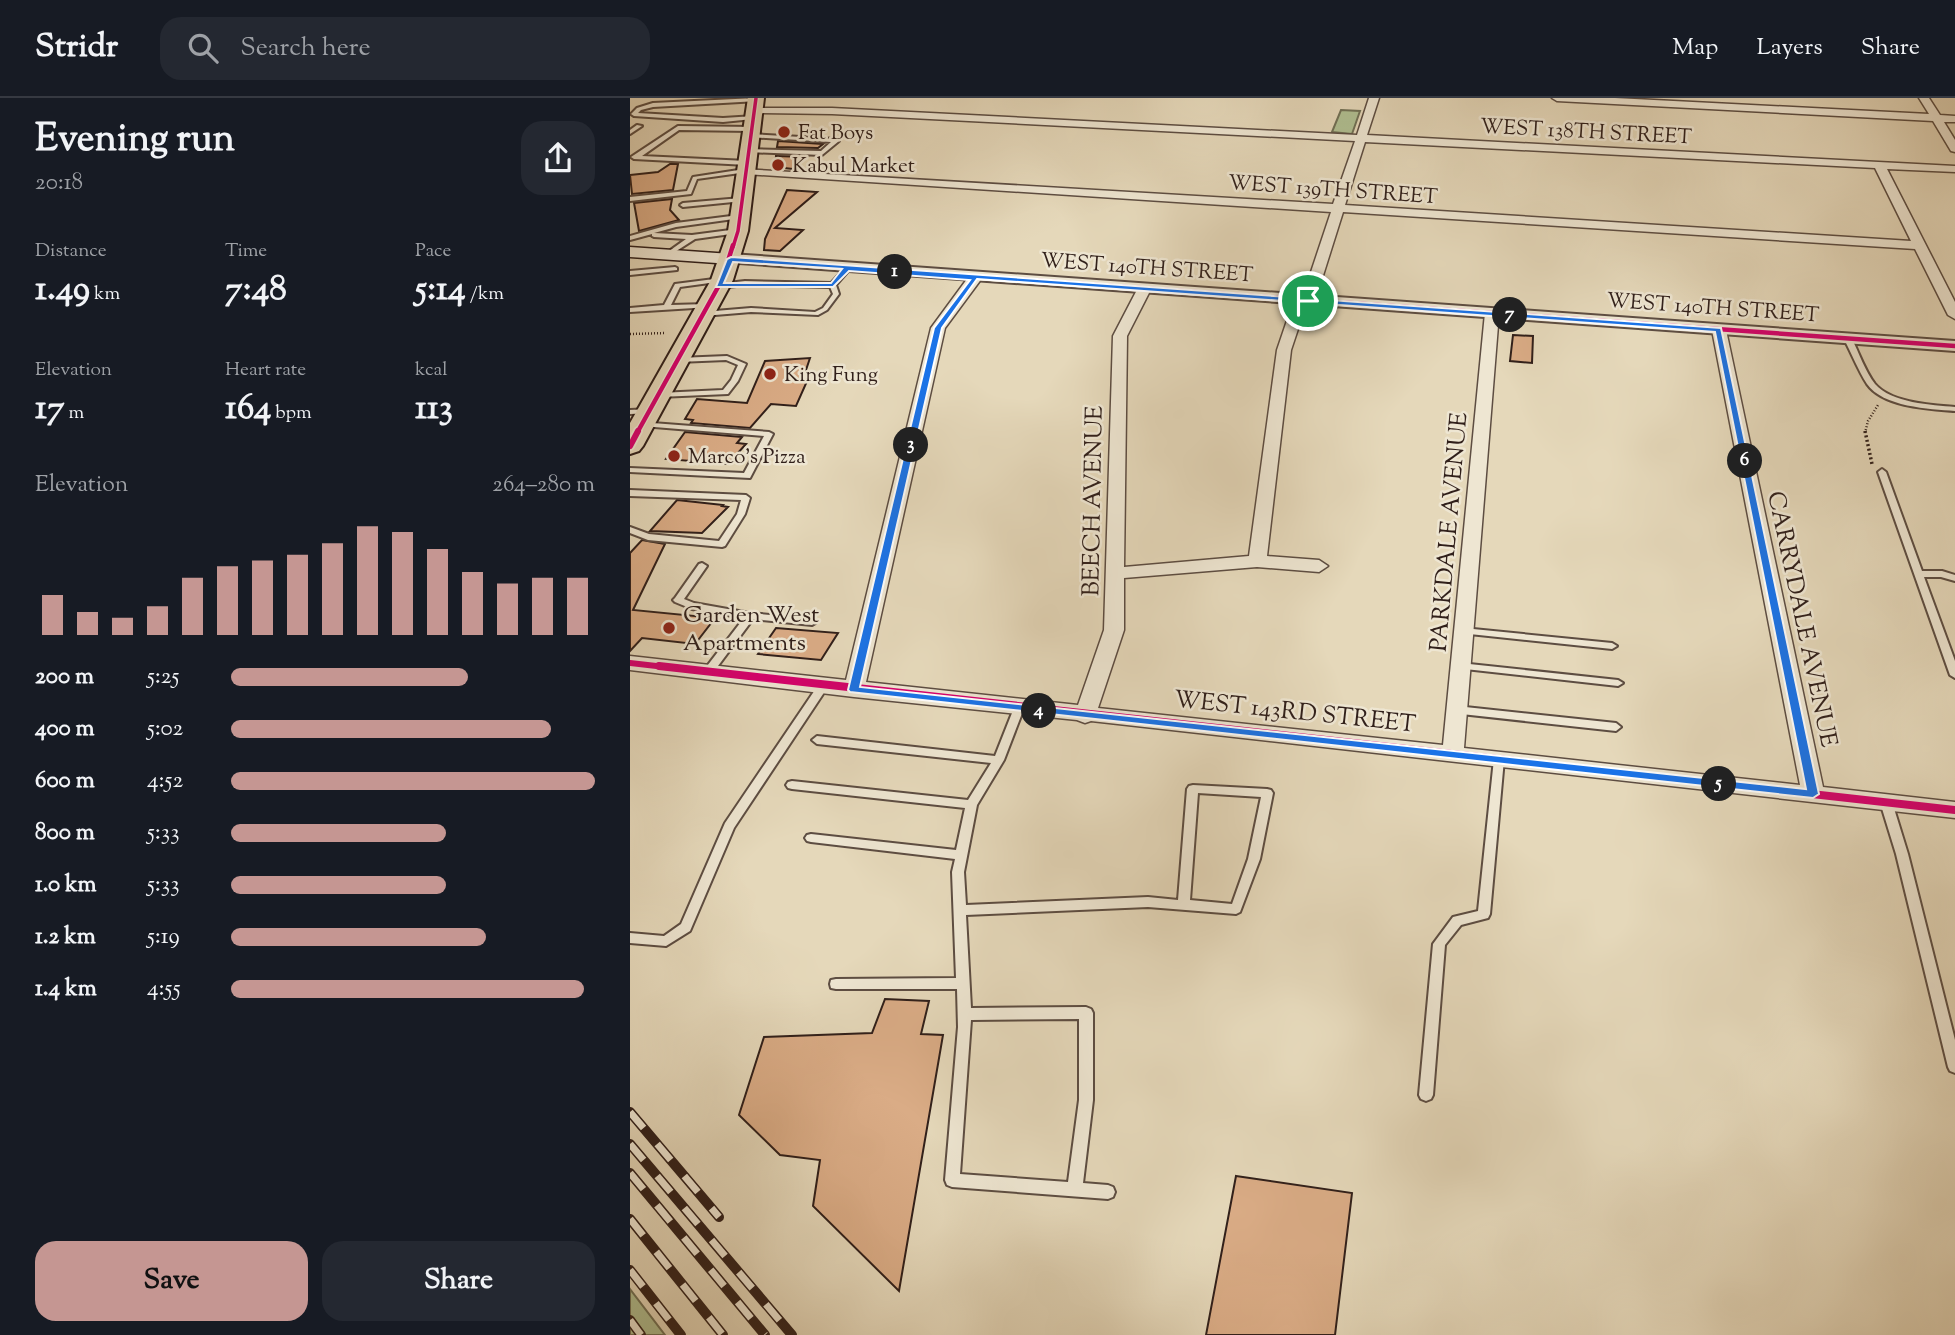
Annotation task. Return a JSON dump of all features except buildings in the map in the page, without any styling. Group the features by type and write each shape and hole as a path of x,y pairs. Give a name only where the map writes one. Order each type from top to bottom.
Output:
{"main road":[{"path":"639,424 721,283 731,259 751,133"},
{"name":"WEST 140TH STREET","path":"631,251 676,260 731,259"}],"street":[{"path":"1257,561 1284,350 1305,300 1374,98"},
{"path":"1557,98 1955,119"},
{"path":"1924,98 1955,149"},
{"path":"751,133 845,100"},
{"name":"WEST 138TH STREET","path":"751,133 832,111 1955,169"},
{"name":"WEST 139TH STREET","path":"751,133 1337,208 1919,245"},
{"path":"1879,165 1955,315"},
{"name":"WEST 140TH STREET","path":"731,259 1955,346"},
{"path":"854,690 938,328 975,278"},
{"name":"BEECH AVENUE","path":"1085,716 1114,630 1120,336 1144,289"},
{"name":"PARKDALE AVENUE","path":"1453,754 1492,313"},
{"name":"CARRYDALE AVENUE","path":"1718,330 1813,794"},
{"path":"1116,573 1257,561 1319,566"},
{"name":"WEST 143RD STREET","path":"630,663 1085,716 1955,810"}],"lane":[{"path":"634,157 678,128 751,133 836,141 822,153 751,133 711,101 653,104 634,114 723,120 751,133 809,157"},
{"path":"630,126 639,126 630,132"},
{"path":"634,157 751,133"},
{"path":"630,199 689,193 695,178 751,133"},
{"path":"683,205 739,216"},
{"path":"631,251 643,235 676,225 739,216"},
{"path":"630,273 676,260 694,237 739,216"},
{"path":"643,235 694,237"},
{"path":"667,307 677,285 676,260"},
{"path":"833,285 847,268"},
{"path":"677,285 833,285"},
{"path":"630,310 667,307 816,314 825,309 836,295 833,285"},
{"path":"1848,339 1877,391 1891,398 1955,409"},
{"path":"639,424 725,392 742,364 727,358 678,360"},
{"path":"630,470 747,476 769,434 639,424"},
{"path":"1882,472 1921,574 1955,675"},
{"path":"630,493 746,498 741,514 722,544 648,537 630,530"},
{"path":"702,566 678,600 692,606 750,616 812,622"},
{"path":"1921,574 1955,579"},
{"path":"708,673 750,616"},
{"path":"1463,631 1612,646"},
{"path":"1460,666 1618,683"},
{"path":"630,938 666,941 686,927 729,825 823,686"},
{"path":"1019,708 999,760 971,805 957,872 964,1014 952,1180 1108,1192"},
{"path":"1456,710 1616,727"},
{"path":"817,740 999,760"},
{"path":"1426,1095 1439,944 1457,921 1484,914 1499,760"},
{"path":"792,785 971,805"},
{"path":"959,910 1148,902 1184,905 1236,909 1254,859 1267,793 1193,789 1184,905"},
{"path":"1886,802 1955,1067"},
{"path":"811,838 961,855"},
{"path":"836,984 962,983"},
{"path":"964,1014 1086,1013 1086,1100 1075,1188"}],"path":[{"path":"630,334 666,333"},
{"path":"1881,402 1865,422 1863,434 1874,469 1882,472"}],"green space":[{"path":"1341,110 1360,111 1352,134 1332,132"},
{"path":"630,1289 665,1335 630,1335"}],"railway":[{"path":"630,1112 719,1217"},
{"path":"630,1144 792,1335"},
{"path":"630,1173 765,1335"},
{"path":"630,1219 723,1335"},
{"path":"630,1270 681,1335"},
{"path":"630,1320 641,1335"}],"cycle path":[{"path":"630,446 722,280 738,231 756,98"},
{"path":"731,259 1955,346"},
{"path":"630,663 1955,810"}],"place":[{"name":"Fat Boys","path":"784,132"},
{"name":"Kabul Market","path":"778,165"},
{"name":"King Fung","path":"770,374"},
{"name":"Marco's Pizza","path":"674,456"},
{"name":"Garden West Apartments","path":"669,628"}],"route":[{"path":"731,259 1308,301 1718,330 1813,794 854,690 938,328 975,278 847,268 833,285 786,283 719,286 731,259"}]}
